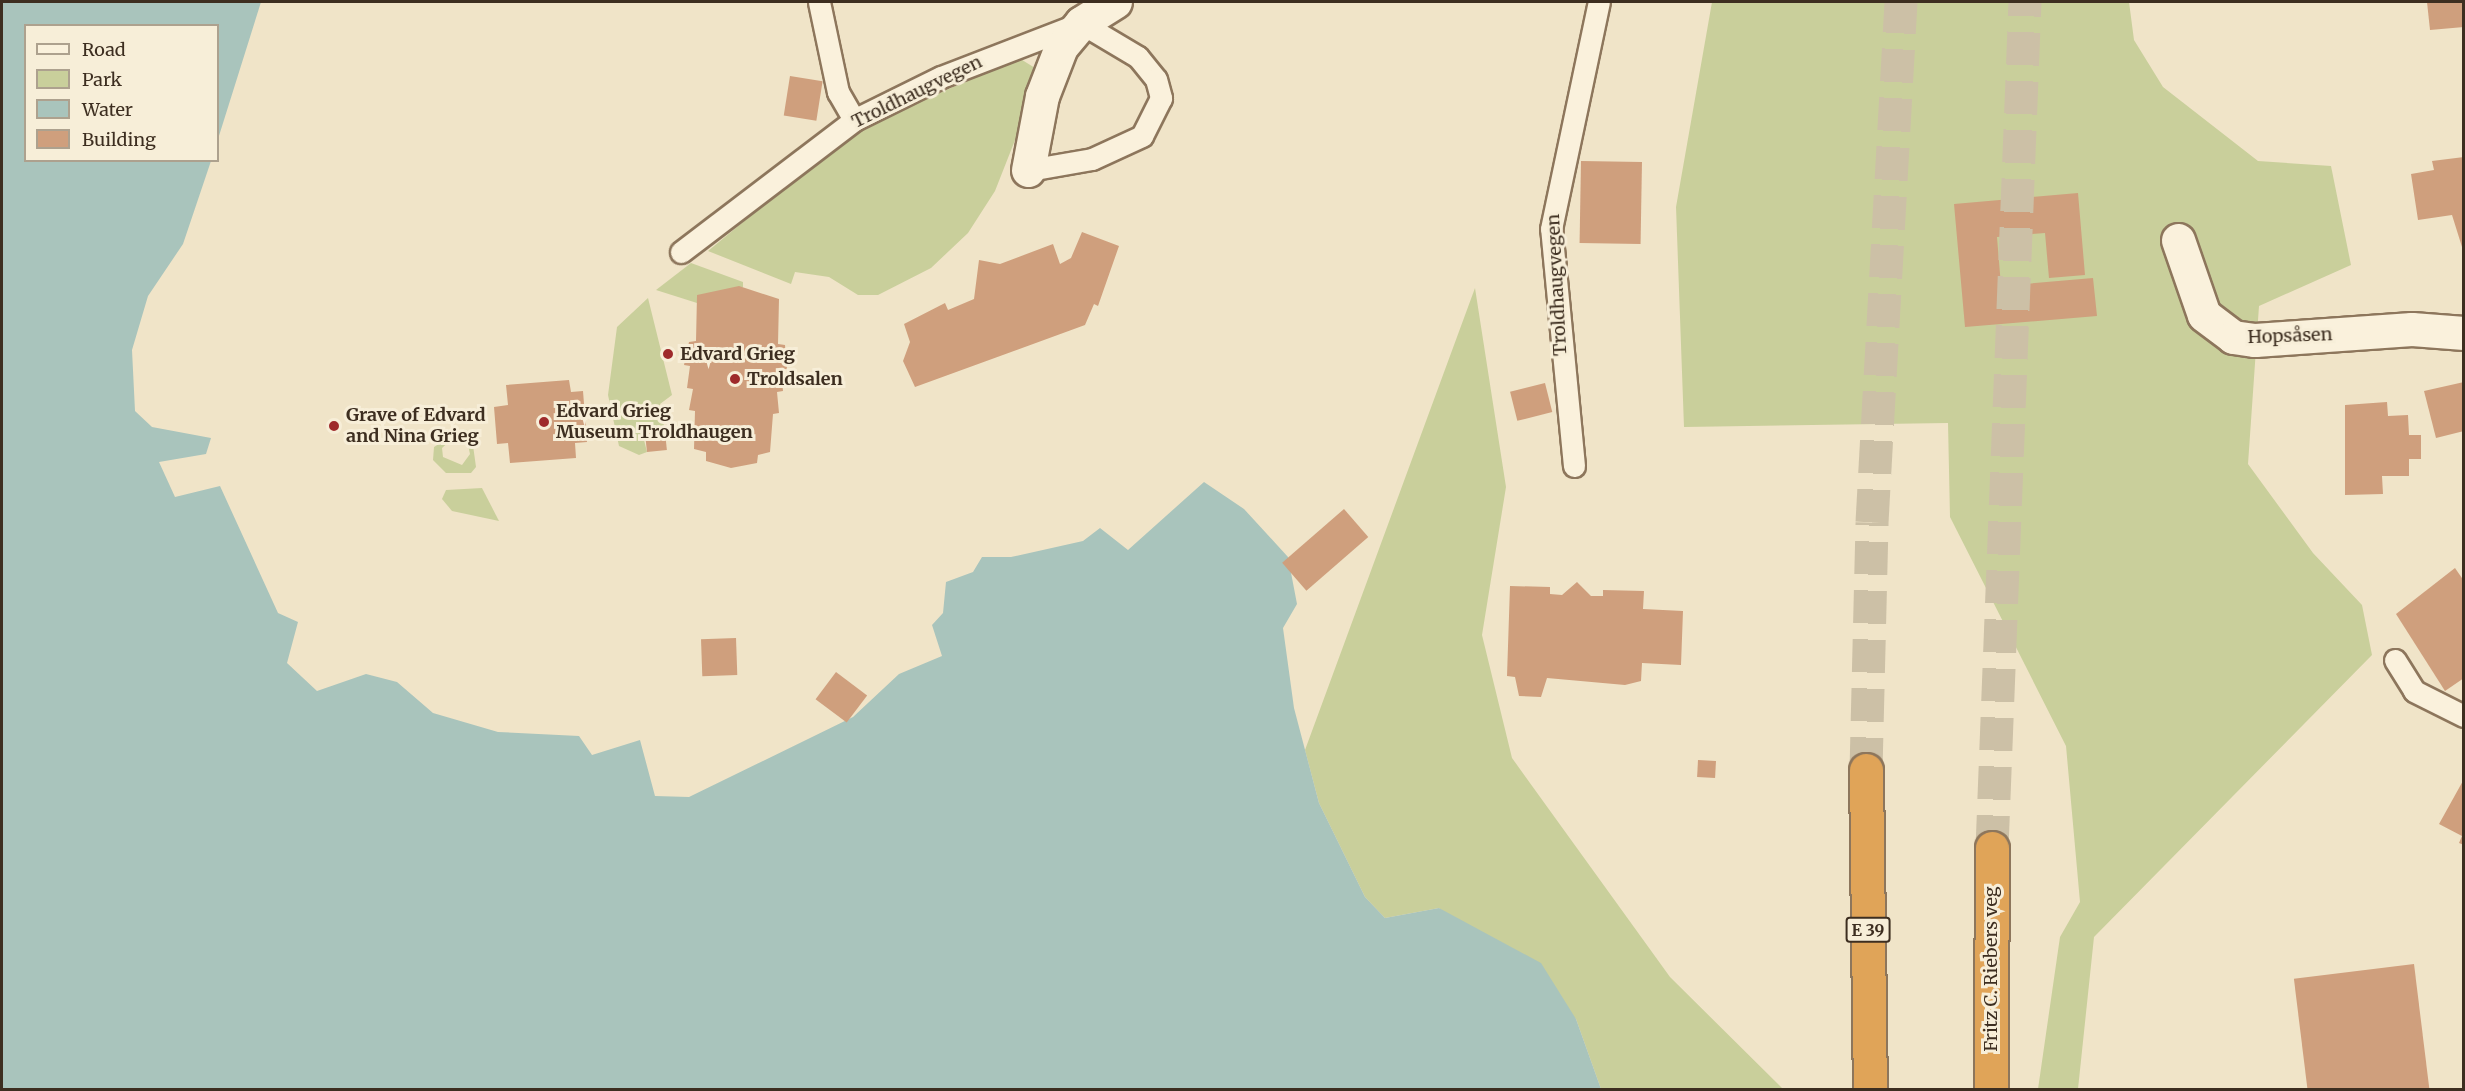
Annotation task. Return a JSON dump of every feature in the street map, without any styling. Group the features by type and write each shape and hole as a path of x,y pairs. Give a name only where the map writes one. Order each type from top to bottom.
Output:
{"highway":[{"name":"E 39","path":"1866,770 1869,1089"},
{"name":"Fritz C. Riebers veg","path":"1991,1089 1992,848"}],"street":[{"name":"Troldhaugvegen","path":"1028,170 1042,96 1061,47 1081,23 1115,2"},
{"name":"Hopsåsen","path":"2178,240 2204,315 2234,337 2255,340 2412,329 2463,333"}],"lane":[{"path":"819,2 838,92 854,120"},
{"name":"Troldhaugvegen","path":"1574,465 1551,229 1599,2"},
{"name":"Troldhaugvegen","path":"681,252 854,120 941,77 1081,23 1129,51 1156,79 1161,98 1156,118 1142,136 1121,150 1028,170"},
{"path":"2396,660 2414,691 2463,716"}],"green space":[{"path":"1712,2 2129,2 2134,40 2163,87 2258,161 2331,166 2351,265 2259,306 2248,464 2313,553 2362,605 2372,655 2094,937 2078,1089 2038,1089 2060,937 2080,902 2066,746 1950,517 1948,423 1684,427 1676,207"},
{"path":"1019,58 1035,68 1030,102 995,191 968,233 931,268 878,295 858,295 829,277 795,272 791,284 708,251 824,155 885,117"},
{"path":"691,263 743,282 743,287 697,303 656,290"},
{"path":"1475,288 1506,487 1482,635 1512,758 1670,977 1783,1089 1601,1089 1576,1019 1439,908 1385,918 1365,897 1319,803 1305,750"},
{"path":"648,298 672,395 660,404 665,432 642,432 647,452 639,455 619,446 608,395 617,327"},
{"path":"463,429 471,431 476,467 471,473 446,473 433,460 434,447","holes":["452,439 468,445 470,454 462,465 443,457 442,448"]},
{"path":"482,488 499,521 452,511 442,499 446,490"}],"water":[{"path":"2,2 261,2 219,136 219,24 24,24 24,162 211,162 183,244 148,296 132,350 135,411 152,427 211,438 206,454 159,462 175,497 220,486 278,613 298,622 287,663 317,691 366,674 397,682 433,713 498,732 579,736 592,755 640,740 655,796 689,797 853,717 899,674 942,656 932,625 943,613 946,582 973,572 982,557 1011,557 1083,541 1100,528 1128,550 1204,482 1244,509 1288,557 1297,604 1283,628 1294,708 1319,803 1365,897 1385,918 1439,908 1541,963 1576,1019 1601,1089 2,1090"}],"building":[{"path":"2427,2 2464,2 2464,27 2430,30"},
{"path":"790,76 823,81 816,121 784,116"},
{"path":"2464,157 2464,247 2462,247 2452,215 2418,220 2411,174 2434,170 2432,161"},
{"path":"1581,161 1642,162 1641,244 1580,243"},
{"path":"2078,193 2085,275 2049,278 2045,233 1997,237 2001,286 2093,278 2097,316 1965,327 1954,204"},
{"path":"1082,232 1119,246 1098,306 1094,304 1085,325 915,387 903,361 910,342 904,324 945,303 948,310 974,299 979,260 1000,264 1053,244 1060,264 1071,258"},
{"name":"Troldsalen","path":"739,286 779,299 778,344 785,345 787,369 781,370 783,391 777,392 779,413 773,414 770,452 758,455 757,463 731,468 706,461 706,452 694,449 695,411 689,410 693,389 687,388 690,366 684,365 689,342 696,341 697,295"},
{"path":"569,380 571,392 583,391 587,442 575,443 576,458 510,463 508,443 497,444 494,407 508,405 506,385"},
{"path":"2464,382 2464,431 2436,438 2424,391"},
{"path":"1545,383 1552,412 1517,421 1510,392"},
{"path":"2387,402 2388,416 2408,415 2409,435 2421,435 2421,459 2409,459 2409,476 2382,476 2383,494 2345,495 2345,405"},
{"path":"665,432 667,450 647,452 645,434"},
{"path":"1344,509 1368,537 1306,591 1282,563"},
{"path":"2455,568 2464,581 2464,678 2445,691 2396,614"},
{"path":"1577,582 1591,596 1603,596 1603,590 1644,591 1643,609 1683,611 1681,665 1642,663 1641,681 1625,685 1547,678 1541,697 1519,696 1515,677 1507,676 1510,586 1550,587 1550,594 1562,595"},
{"path":"736,638 737,675 702,676 701,639"},
{"path":"836,672 867,695 847,723 816,699"},
{"path":"1698,760 1716,761 1715,778 1697,777"},
{"path":"2464,779 2464,845 2459,843 2462,836 2439,824"},
{"path":"2414,964 2429,1090 2308,1090 2294,979"}],"tunnel":[{"path":"1866,770 1872,522 1901,2"},
{"path":"1992,848 2025,2"}],"place":[{"name":"Edvard Grieg","path":"668,354"},
{"name":"Troldsalen","path":"735,379"},
{"name":"Edvard Grieg Museum Troldhaugen","path":"544,422"},
{"name":"Grave of Edvard and Nina Grieg","path":"334,426"}]}
